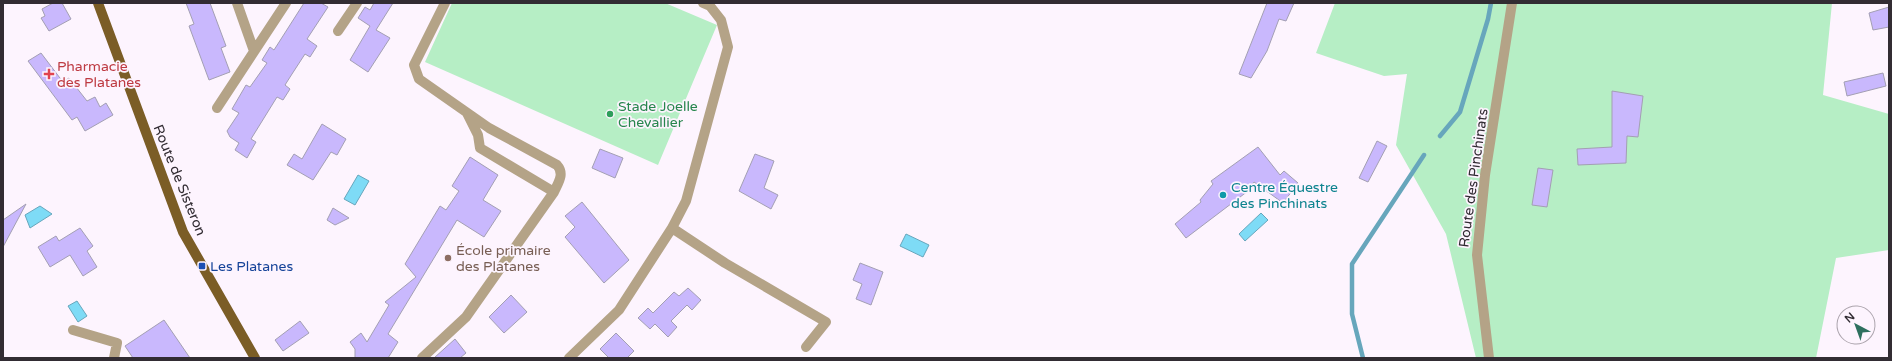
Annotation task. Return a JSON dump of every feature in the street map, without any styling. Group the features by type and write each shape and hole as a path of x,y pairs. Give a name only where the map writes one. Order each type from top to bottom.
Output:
{"main road":[{"name":"Route de Sisteron","path":"98,3 183,232 255,358"}],"street":[{"path":"237,3 254,51"},
{"path":"217,108 286,3"},
{"path":"338,31 357,3"},
{"path":"422,358 466,317 554,192 560,179 560,168 489,128 419,79 414,65 445,3"},
{"path":"569,358 619,310 672,228 686,201 728,48 721,20 710,6 703,3"},
{"name":"Route des Pinchinats","path":"1489,358 1477,255 1485,175 1512,3"},
{"path":"465,110 478,136 480,148 554,192"},
{"path":"672,228 725,263 826,322 806,347"},
{"path":"73,330 117,343 114,358"}],"green space":[{"name":"Stade Joelle Chevallier","path":"452,3 665,3 717,25 658,165 425,62"},
{"path":"1335,3 1832,3 1823,95 1889,114 1889,250 1836,258 1816,358 1476,358 1446,234 1396,145 1407,74 1384,76 1316,53"}],"water":[{"path":"358,175 369,181 355,205 344,199"},
{"path":"40,206 52,214 30,228 25,215"},
{"path":"1261,213 1268,220 1245,241 1239,234"},
{"path":"906,234 929,245 923,257 900,246"},
{"path":"77,301 87,316 78,322 68,306"}],"building":[{"path":"53,3 62,3 71,19 49,31 41,18 45,16 42,9"},
{"path":"186,3 210,3 226,46 221,48 230,72 209,80 189,26 194,24"},
{"path":"304,3 321,3 328,7 307,39 317,46 310,57 305,54 285,85 290,89 283,100 277,97 251,139 256,142 247,158 235,150 239,143 230,137 227,131 239,113 232,109 246,85 250,87 267,63 262,60 270,47 274,50"},
{"path":"374,3 393,3 376,30 390,38 368,72 350,60 370,26 358,18 365,7 370,10"},
{"path":"1267,3 1294,3 1286,21 1279,19 1267,51 1251,78 1239,74"},
{"path":"1889,7 1889,27 1873,30 1869,13"},
{"path":"41,53 63,82 69,78 87,101 95,97 100,107 106,103 113,115 85,131 77,117 72,120 28,61"},
{"path":"1883,73 1886,86 1847,96 1844,82"},
{"path":"1612,91 1643,96 1638,137 1627,136 1626,163 1578,165 1577,149 1612,147"},
{"path":"322,124 346,139 337,155 331,152 313,180 287,165 294,154 302,159"},
{"path":"1377,141 1387,146 1368,182 1359,178"},
{"name":"Centre Équestre des Pinchinats","path":"1258,147 1280,175 1284,171 1298,183 1283,203 1254,182 1248,191 1186,238 1175,224 1201,202 1200,200 1213,184 1211,181"},
{"path":"600,149 623,158 615,178 592,168"},
{"path":"755,154 774,161 764,188 778,195 771,209 739,191"},
{"path":"470,157 498,175 483,200 501,211 484,237 457,220 388,334 398,342 388,358 355,358 355,349 350,342 361,333 367,342 389,305 385,302 416,277 405,264 440,206 446,210 459,191 452,186"},
{"path":"1538,168 1553,170 1547,207 1532,205"},
{"path":"582,202 629,260 604,283 565,237 575,227 565,216"},
{"path":"26,204 3,247 3,220"},
{"path":"333,208 349,218 335,225 327,220"},
{"path":"80,228 93,246 87,251 97,267 83,276 70,255 50,267 38,247 56,236 59,241"},
{"path":"860,263 883,272 871,305 856,299 862,284 853,280"},
{"path":"688,288 701,300 692,310 687,305 671,321 677,327 668,337 655,324 650,329 638,318 648,308 653,313 674,292 679,296"},
{"path":"511,295 527,312 504,333 489,317"},
{"path":"164,320 190,358 133,358 125,346"},
{"path":"300,321 309,333 283,351 275,340"},
{"path":"616,333 634,351 627,358 609,358 600,349"},
{"path":"455,339 466,353 460,358 434,358"}],"waterway":[{"path":"1440,136 1460,112 1488,19 1491,3"},
{"path":"1363,358 1352,314 1352,264 1424,155"}],"place":[{"name":"Pharmacie des Platanes","path":"49,74"},
{"name":"Stade Joelle Chevallier","path":"610,114"},
{"name":"Centre Équestre des Pinchinats","path":"1223,195"},
{"name":"École primaire des Platanes","path":"448,258"},
{"name":"Les Platanes","path":"202,266"}]}
